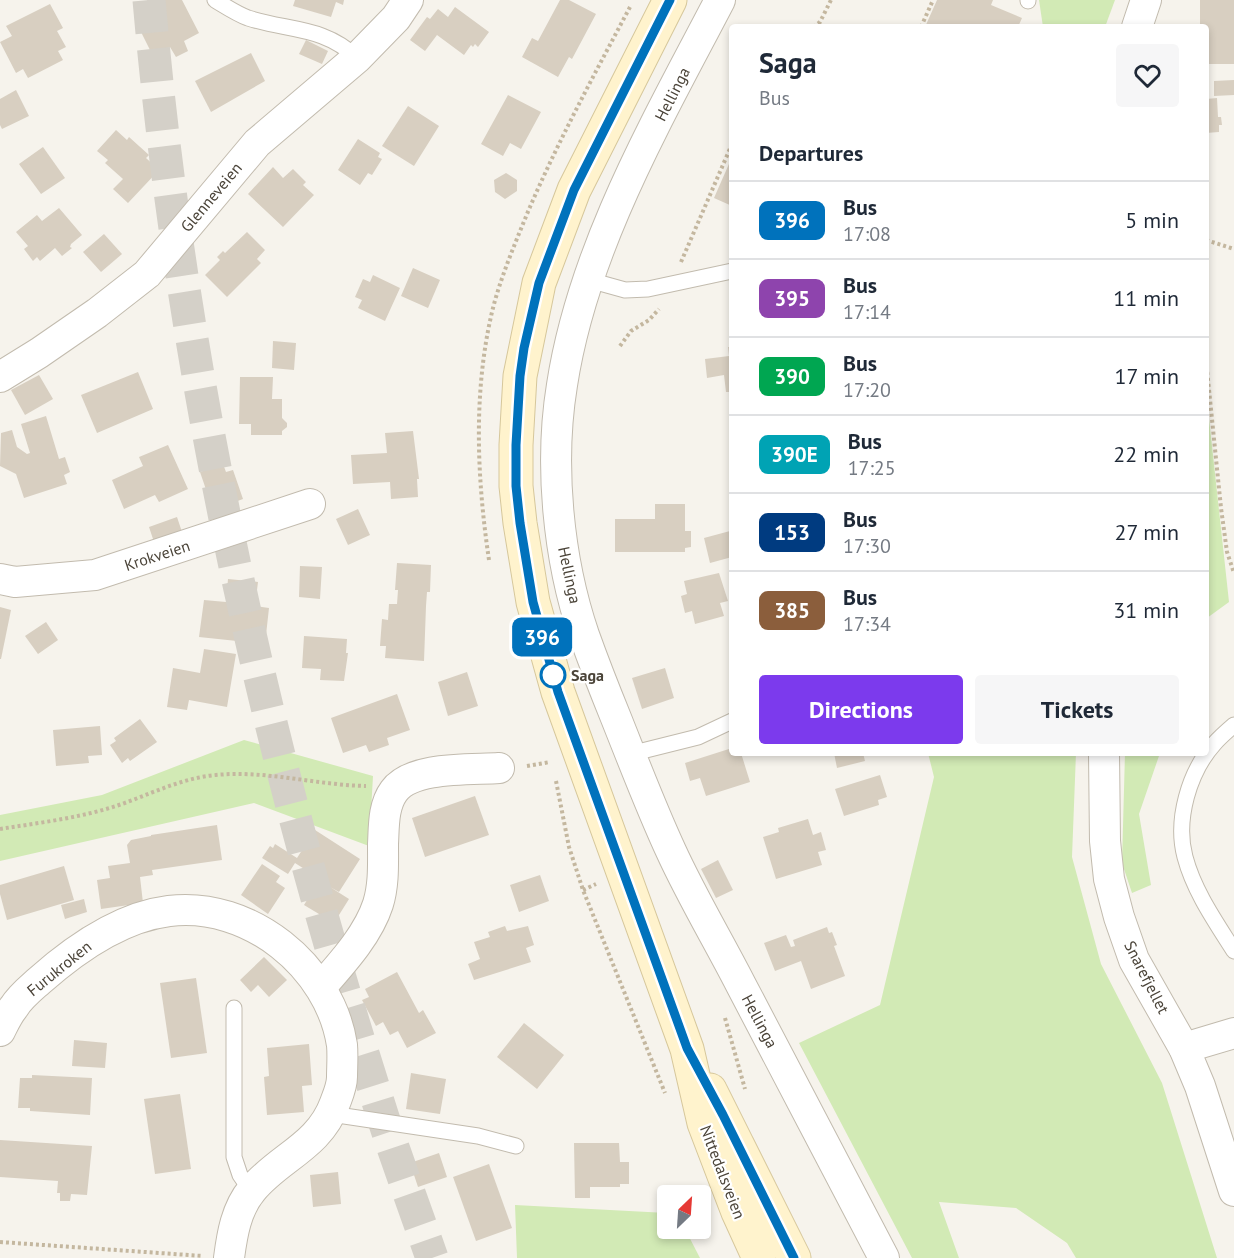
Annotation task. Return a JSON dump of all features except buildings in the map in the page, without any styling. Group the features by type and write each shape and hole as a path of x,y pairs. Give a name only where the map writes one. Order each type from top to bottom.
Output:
{"main road":[{"name":"Nittedalsveien","path":"670,0 574,190 539,283 520,376 516,486 533,602 558,692 687,1048 704,1124 738,1212 759,1258"},
{"name":"Nittedalsveien","path":"687,1048 794,1258"}],"street":[{"name":"Glenneveien","path":"0,377 97,313 147,274 257,143 357,58 396,18 408,0"},
{"name":"Hellinga","path":"720,0 625,189 603,239 589,280 561,385 556,452 561,527 566,565 584,634 630,754 672,852 884,1258"},
{"path":"1138,24 1146,0"},
{"name":"Krokveien","path":"0,579 15,582 95,575 310,504"},
{"name":"Snarefjellet","path":"1104,756 1105,841 1109,879 1119,917 1134,960 1184,1048 1200,1086 1234,1191"},
{"path":"321,987 359,940 378,905 385,816 393,792 405,781 418,775 499,768"},
{"name":"Furukroken","path":"5,1014 78,949 126,923 169,911 210,913 250,925 271,937 308,970 321,987 337,1024 342,1046 342,1081 331,1114 323,1128 250,1191 216,1257"},
{"path":"1184,1048 1234,1033"}],"lane":[{"path":"215,0 246,17 325,36 344,45 357,58"},
{"path":"589,280 625,290 672,284 729,272"},
{"path":"630,754 698,737 729,722"},
{"path":"1209,751 1234,725"},
{"path":"1206,756 1198,768 1187,796 1182,827 1184,855 1207,908 1234,951"},
{"path":"234,1008 234,1157 240,1175 250,1191"},
{"path":"331,1114 478,1136 516,1146"}],"path":[{"path":"817,24 831,0"},
{"path":"922,24 933,0"},
{"path":"620,346 631,331 649,320 664,302 729,151"},
{"path":"1209,241 1234,249"},
{"path":"1209,390 1221,508 1227,552 1234,573"},
{"path":"547,752 557,782 570,847 583,890 666,1095"},
{"path":"0,829 114,807 189,779 214,775 237,773 265,775 328,784 370,786 393,792"},
{"path":"0,1242 216,1257"}],"green space":[{"path":"1039,0 1115,0 1106,24 1043,24"},
{"path":"1209,419 1229,602 1209,617"},
{"path":"244,740 373,776 369,846 254,803 0,861 0,815 102,795"},
{"path":"929,756 1076,756 1072,857 1101,964 1162,1083 1217,1258 1076,1258 1067,1243 1016,1208 939,1202 959,1258 912,1258 799,1043 880,1005 934,777"},
{"path":"1125,756 1159,756 1139,814 1151,885 1132,893 1122,863"},
{"path":"515,1205 657,1212 657,1239 690,1239 700,1258 517,1258"}],"tunnel":[{"path":"149,0 163,138 182,276 205,414 232,552 297,825 334,959 395,1155 432,1258"}],"bus line":[{"name":"396","path":"670,0 574,190 539,283 520,376 516,486 533,602 558,692 577,748 687,1048 794,1258"}],"place":[{"name":"Saga","path":"553,675"}]}
